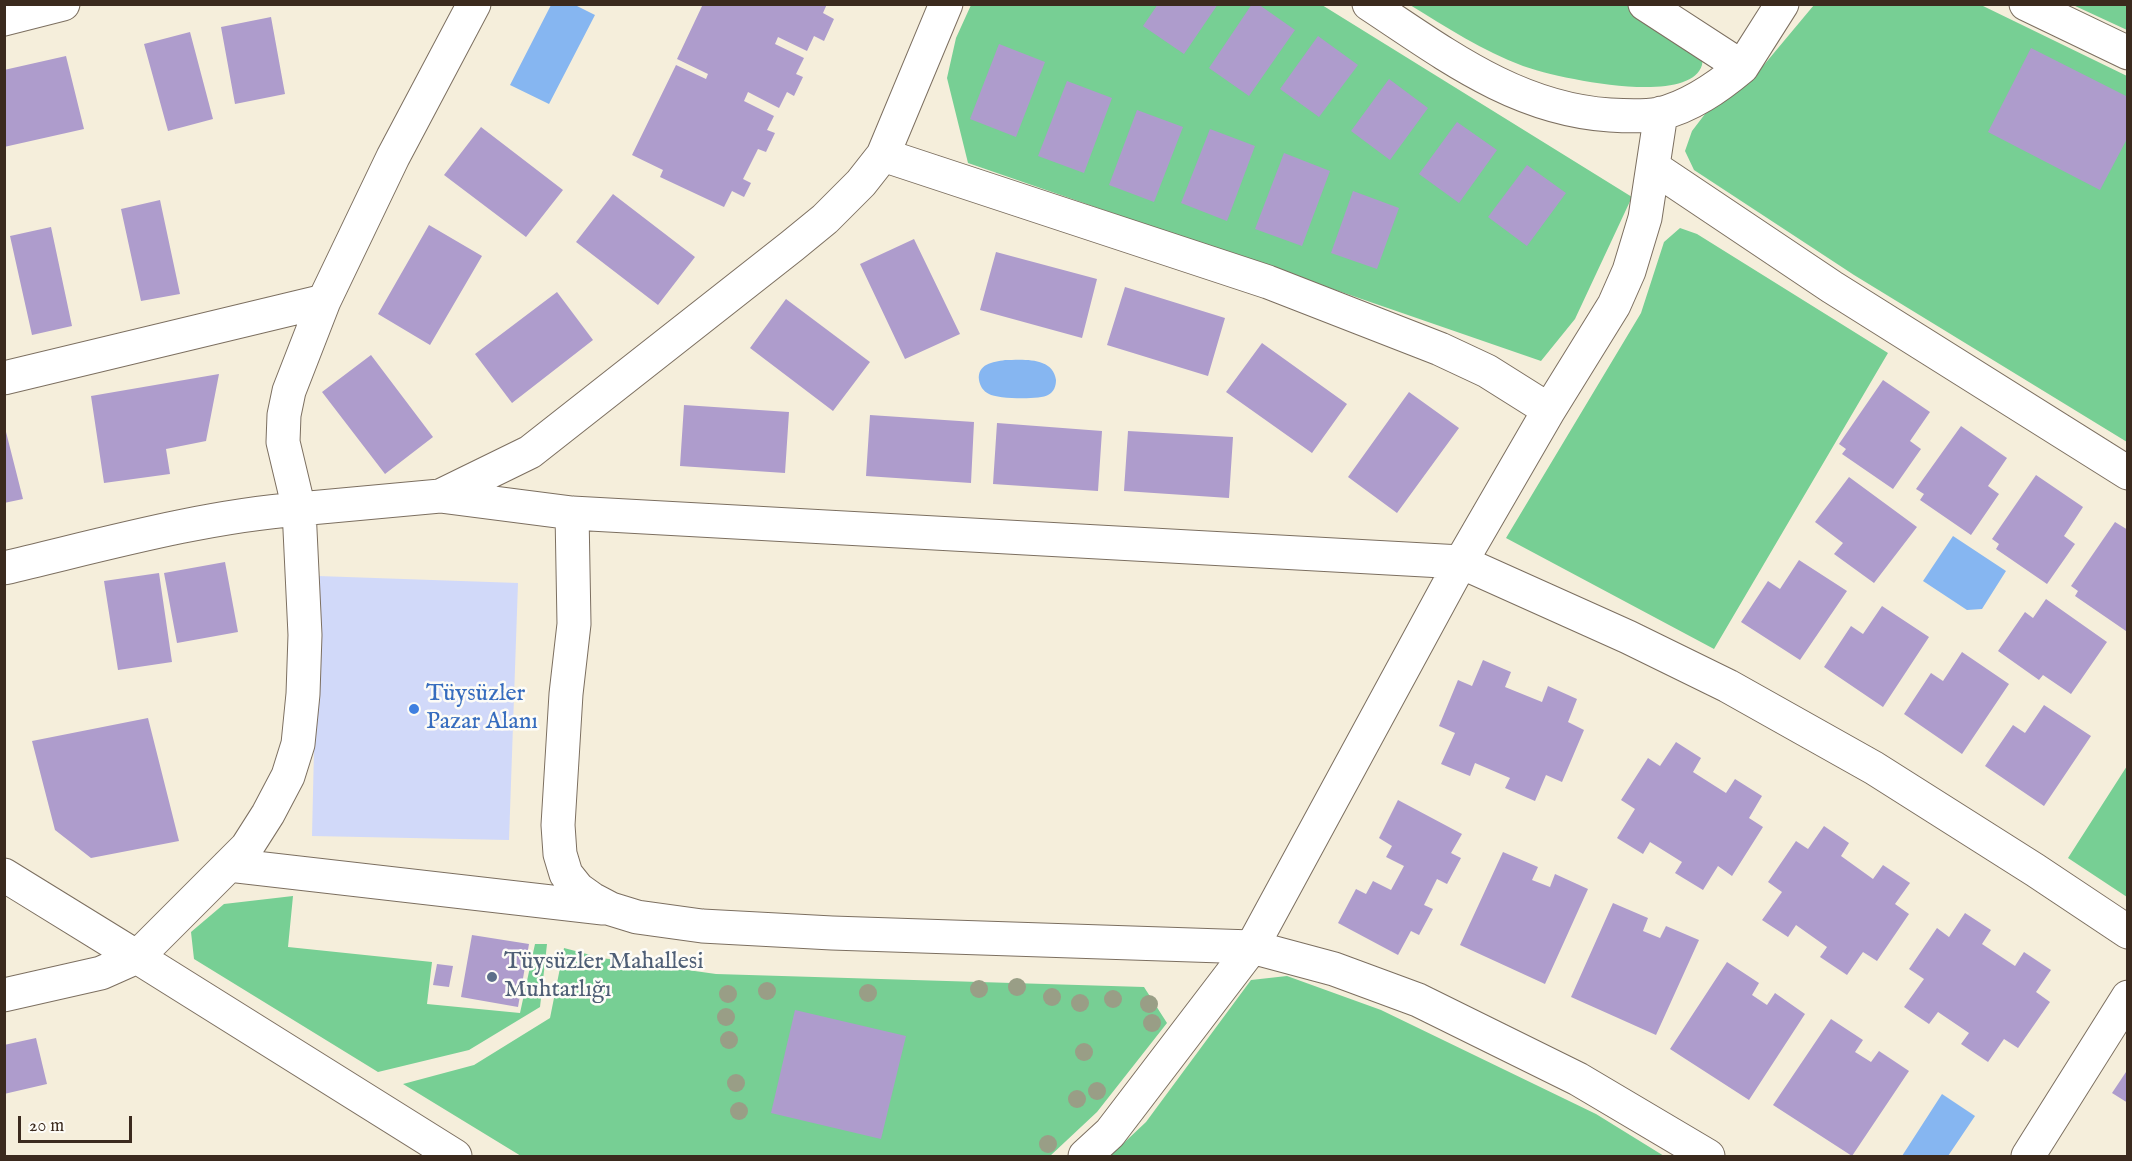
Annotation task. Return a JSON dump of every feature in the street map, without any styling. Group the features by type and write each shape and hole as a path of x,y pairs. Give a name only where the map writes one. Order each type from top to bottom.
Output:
{"street":[{"path":"4,19 63,4"},
{"path":"4,995 101,973 137,957 247,847 288,776 298,744 305,635 299,509 283,442 284,415 289,391 324,301 393,157 474,4"},
{"path":"440,496 530,452 825,219 861,183 884,155 946,4"},
{"path":"1369,4 1457,61 1527,98 1564,109 1634,117 1661,114 1696,99 1722,84 1742,67 1782,4"},
{"path":"1645,4 1742,67"},
{"path":"2026,4 2127,53"},
{"path":"1085,1156 1110,1133 1123,1117 1252,947 1461,562 1549,410 1614,305 1629,271 1645,218 1661,114"},
{"path":"884,155 1279,286 1440,349 1487,371 1549,410"},
{"path":"1653,167 1832,287 2127,473"},
{"path":"4,378 324,301"},
{"path":"4,568 252,513 440,496 572,513 1461,562 1728,686 1874,768 2035,870 2127,932"},
{"path":"572,513 574,624 566,694 558,825 560,854 566,874 578,890 611,909"},
{"path":"229,865 611,909 637,917 713,927 1252,947 1334,969 1418,1000 1578,1079 1708,1156"},
{"path":"4,875 455,1156"},
{"path":"2028,1156 2127,997"}],"shaded area":[{"name":"Tüysüzler Pazar Alanı","path":"318,576 518,583 509,840 312,836"}],"green space":[{"path":"971,5 1322,5 1632,197 1575,319 1541,361 968,163 947,78 956,38"},
{"path":"1410,5 1629,5 1702,51 1702,65 1692,78 1673,85 1619,86 1562,77 1523,66 1494,53"},
{"path":"1814,5 1981,5 2127,76 2127,442 1854,275 1694,170 1685,151 1692,131 1705,114 1753,78"},
{"path":"2073,5 2127,5 2127,30"},
{"path":"1680,228 1697,234 1888,353 1714,649 1506,538 1641,313 1664,242"},
{"path":"2127,766 2127,897 2068,858"},
{"path":"293,896 288,947 432,962 427,1004 520,1013 535,944 547,944 540,1007 469,1050 378,1072 194,959 191,932 224,904"},
{"path":"564,948 602,958 716,974 1144,987 1167,1023 1097,1112 1050,1156 521,1156 403,1084 474,1065 550,1018"},
{"path":"1287,976 1381,1010 1596,1114 1664,1156 1110,1156 1146,1122 1251,980"}],"water":[{"path":"551,5 575,5 595,15 549,104 510,85"},
{"path":"1005,360 1043,363 1054,372 1056,380 1053,391 1043,397 1028,398 1000,397 987,393 979,382 981,370 987,365"},
{"path":"1953,536 2006,571 1982,609 1967,610 1923,581"},
{"path":"1942,1094 1975,1116 1948,1156 1902,1156"}],"building":[{"path":"703,4 827,4 823,13 834,19 824,41 814,36 807,51 778,37 775,44 804,58 796,74 803,77 794,96 787,92 779,108 748,92 744,101 774,116 767,130 775,133 766,152 758,149 743,179 751,183 744,197 732,191 724,207 660,177 663,170 632,155 676,65 706,79 708,74 677,59"},
{"path":"1158,4 1218,4 1184,54 1143,26"},
{"path":"1252,4 1258,4 1295,30 1249,96 1209,68"},
{"path":"271,17 285,94 235,104 221,27"},
{"path":"190,32 213,119 168,131 144,44"},
{"path":"1318,36 1358,65 1319,117 1280,89"},
{"path":"999,44 1045,62 1016,137 970,119"},
{"path":"2031,48 2128,97 2128,137 2100,190 1988,132"},
{"path":"66,56 84,129 4,147 4,70"},
{"path":"1389,79 1428,108 1390,160 1351,131"},
{"path":"1067,81 1112,98 1084,173 1038,156"},
{"path":"1137,110 1183,127 1154,202 1109,185"},
{"path":"1457,122 1497,150 1459,203 1419,174"},
{"path":"481,127 563,190 526,237 444,175"},
{"path":"1210,129 1255,146 1227,221 1181,203"},
{"path":"1284,153 1330,171 1302,246 1255,229"},
{"path":"1527,165 1566,193 1527,246 1488,217"},
{"path":"1353,191 1399,208 1377,269 1331,253"},
{"path":"613,194 695,257 658,305 576,242"},
{"path":"160,200 180,294 141,301 121,209"},
{"path":"429,225 482,256 430,345 378,314"},
{"path":"51,227 72,326 32,335 10,236"},
{"path":"914,239 960,334 905,359 860,264"},
{"path":"996,252 1097,279 1082,338 980,310"},
{"path":"1125,287 1225,318 1208,376 1107,345"},
{"path":"557,292 593,340 512,403 475,354"},
{"path":"786,299 870,362 833,411 750,348"},
{"path":"1262,343 1347,404 1312,453 1226,392"},
{"path":"371,355 433,437 385,474 322,392"},
{"path":"219,374 206,441 166,449 170,474 104,483 91,396"},
{"path":"1883,380 1930,412 1910,441 1921,449 1893,489 1842,454 1846,449 1839,444"},
{"path":"1409,392 1459,428 1397,513 1348,477"},
{"path":"684,405 789,412 785,473 680,466"},
{"path":"870,415 974,422 971,483 866,476"},
{"path":"997,423 1102,431 1098,491 993,484"},
{"path":"4,424 23,499 4,503"},
{"path":"1961,426 2007,458 1988,486 1999,494 1971,535 1920,500 1924,494 1916,489"},
{"path":"1128,431 1233,437 1229,498 1124,491"},
{"path":"2036,475 2083,507 2064,536 2075,544 2047,584 1996,549 1999,544 1992,539"},
{"path":"1849,477 1917,527 1874,583 1834,554 1843,543 1815,522"},
{"path":"2115,522 2128,530 2128,628 2126,631 2075,596 2078,591 2071,586"},
{"path":"1799,560 1847,591 1800,660 1741,622 1768,581 1780,589"},
{"path":"225,562 238,632 177,643 164,573"},
{"path":"159,573 172,662 118,670 104,581"},
{"path":"2046,599 2107,642 2071,694 2043,675 2039,680 1998,651 2025,612 2033,618"},
{"path":"1882,606 1929,637 1883,707 1824,667 1851,626 1863,634"},
{"path":"1962,652 2009,684 1962,754 1904,714 1931,673 1943,681"},
{"path":"1483,660 1511,672 1505,687 1542,702 1548,686 1577,699 1568,722 1584,730 1562,782 1546,775 1535,801 1505,788 1510,778 1475,763 1470,776 1441,764 1455,733 1439,726 1458,680 1472,686"},
{"path":"2044,705 2091,736 2044,806 1985,766 2013,725 2025,733"},
{"path":"148,718 179,841 91,858 55,830 32,741"},
{"path":"1676,742 1701,758 1693,772 1726,793 1735,779 1762,796 1749,818 1763,827 1732,876 1718,866 1703,890 1675,873 1682,862 1650,842 1643,854 1617,838 1635,809 1621,800 1648,758 1660,766"},
{"path":"1398,800 1462,834 1451,853 1461,858 1447,884 1437,879 1424,905 1433,909 1419,935 1411,931 1398,955 1338,923 1356,889 1366,894 1373,881 1391,890 1404,866 1386,857 1392,846 1379,838"},
{"path":"1824,826 1849,843 1841,856 1873,879 1883,865 1910,883 1895,904 1909,914 1877,961 1863,952 1847,975 1820,957 1827,947 1796,925 1788,937 1762,920 1782,892 1768,882 1796,841 1808,849"},
{"path":"1503,852 1538,867 1532,880 1550,887 1555,874 1588,889 1545,984 1460,945"},
{"path":"1613,903 1648,918 1643,931 1660,938 1666,926 1699,940 1656,1035 1571,997"},
{"path":"1965,913 1991,930 1982,944 2015,966 2024,952 2051,970 2036,992 2050,1002 2018,1048 2004,1039 1988,1062 1961,1044 1969,1033 1938,1012 1929,1024 1904,1007 1924,979 1909,969 1937,928 1949,937"},
{"path":"472,935 529,944 518,1007 461,997"},
{"path":"1727,962 1759,983 1752,995 1767,1005 1775,993 1805,1014 1749,1100 1670,1049"},
{"path":"437,964 453,966 449,987 433,985"},
{"path":"795,1010 906,1036 881,1139 771,1113"},
{"path":"1831,1019 1863,1040 1855,1052 1871,1062 1879,1051 1909,1071 1852,1156 1773,1105"},
{"path":"36,1038 47,1084 4,1094 4,1045"},
{"path":"2128,1069 2128,1103 2112,1093"}],"place":[{"name":"Tüysüzler Pazar Alanı","path":"414,709"},
{"name":"Tüysüzler Mahallesi Muhtarlığı","path":"492,977"}]}
